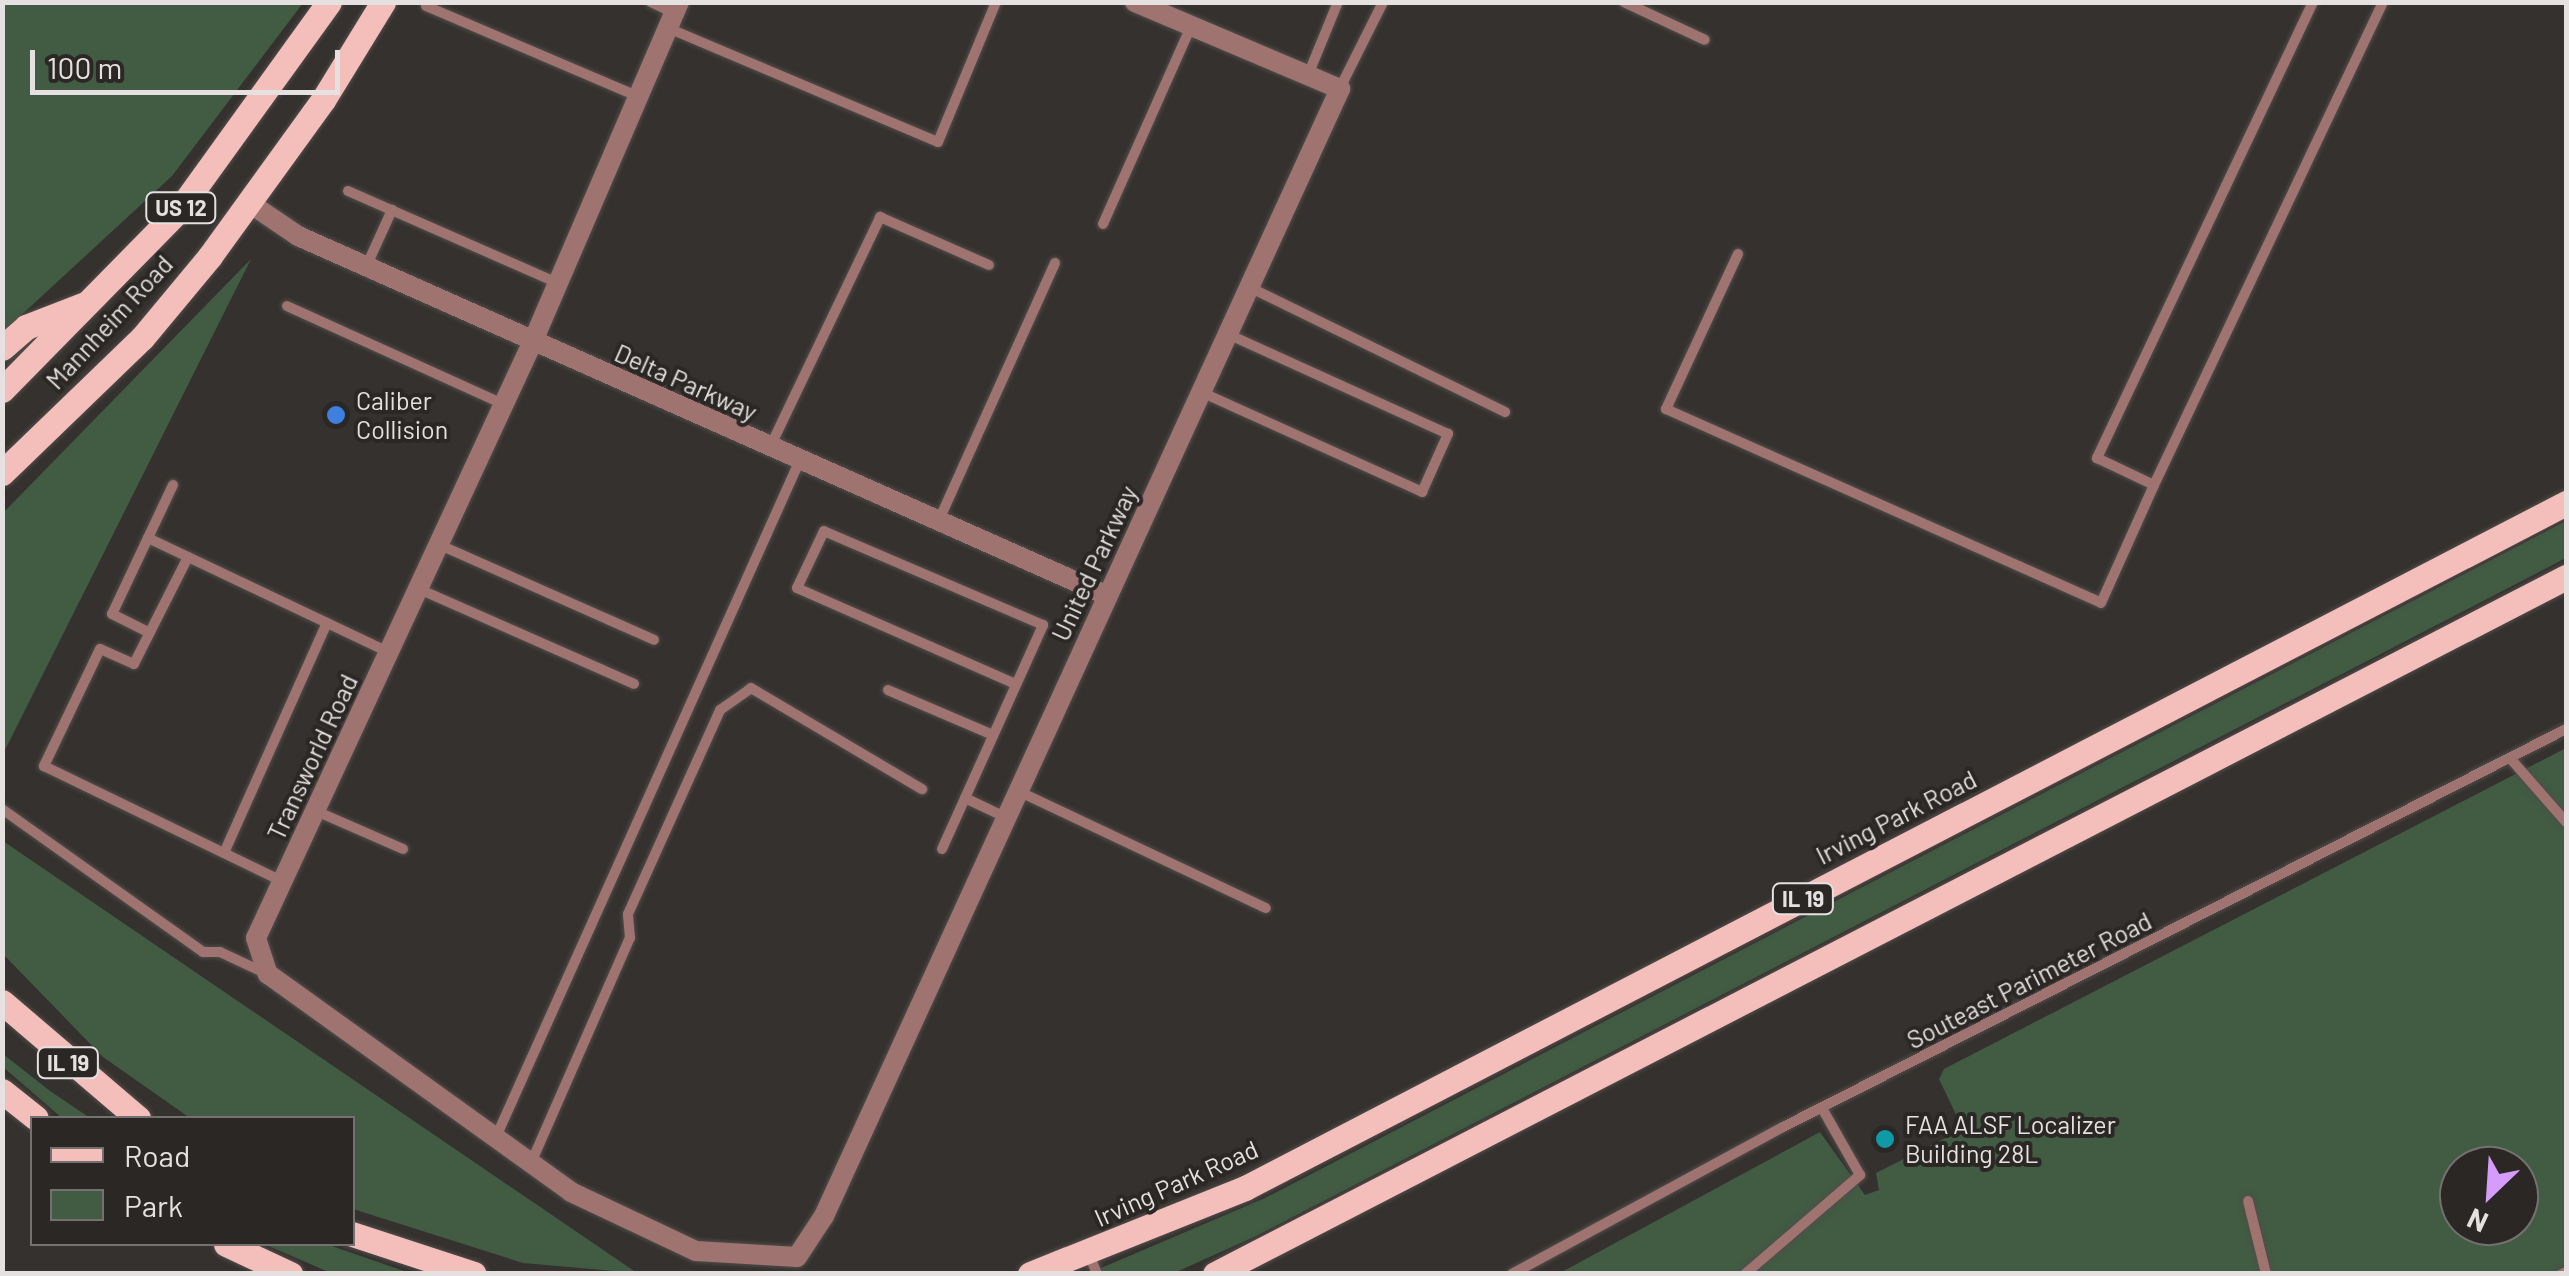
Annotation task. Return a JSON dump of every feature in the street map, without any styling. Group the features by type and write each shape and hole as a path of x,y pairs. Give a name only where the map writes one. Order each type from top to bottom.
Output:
{"main road":[{"name":"Mannheim Road","path":"2,390 99,298 256,112 329,2"},
{"name":"Mannheim Road","path":"2,473 142,338 251,204 383,2"},
{"path":"2,348 26,327 99,298"},
{"name":"Irving Park Road","path":"1030,1274 1093,1264 1245,1188 2566,504"},
{"name":"IL 19","path":"1216,1274 2566,577"},
{"name":"IL 19","path":"2,1002 136,1116"},
{"name":"IL 19","path":"2,1091 33,1116"},
{"path":"355,1235 474,1274"},
{"path":"230,1246 290,1274"}],"street":[{"path":"1135,2 1340,89"},
{"name":"Transworld Road","path":"268,974 256,938 533,341 674,15"},
{"name":"United Parkway","path":"531,1163 572,1192 696,1250 797,1257 824,1216 1340,89"},
{"name":"Delta Parkway","path":"251,204 298,236 1106,595"},
{"path":"268,974 531,1163"}],"lane":[{"path":"651,2 938,142 996,2"},
{"path":"1307,76 1338,2"},
{"path":"1340,89 1383,2"},
{"path":"1624,2 1705,40"},
{"path":"2154,485 2097,458 2313,2"},
{"path":"1738,254 1666,409 2101,603 2384,2"},
{"path":"426,6 638,97"},
{"path":"1104,224 1191,26"},
{"path":"348,191 558,282"},
{"path":"366,266 392,210"},
{"path":"771,446 880,217 989,264"},
{"path":"939,521 1054,263"},
{"path":"1248,287 1505,412"},
{"path":"287,306 504,404"},
{"path":"1200,392 1422,492 1448,434 1227,333"},
{"path":"496,1137 800,460"},
{"path":"150,633 112,614 173,484"},
{"path":"942,849 964,798 1016,684 1042,625 824,530 797,588 1016,684"},
{"path":"148,538 388,652"},
{"path":"439,544 654,640"},
{"path":"188,558 134,664 100,648 44,766 282,881"},
{"path":"418,588 634,684"},
{"path":"224,853 327,623"},
{"path":"531,1163 630,938 628,914 720,710 752,688 922,790"},
{"path":"888,690 993,734"},
{"name":"Souteast Parimeter Road","path":"1512,1274 1822,1108 2566,728"},
{"path":"2510,758 2566,822"},
{"path":"1017,791 1266,908"},
{"path":"964,798 1005,817"},
{"path":"2,809 203,952 220,952 268,974"},
{"path":"315,810 403,850"},
{"path":"1745,1274 1860,1175 1822,1108"},
{"path":"2248,1201 2266,1274"}],"green space":[{"path":"3,3 303,3 172,176 3,332"},
{"path":"251,259 3,754 3,513"},
{"path":"2566,521 2566,558 1254,1237 1174,1273 1087,1274 1265,1198"},
{"path":"2566,748 2566,1273 1558,1274 1820,1132 1865,1195 1879,1190 1876,1173 1963,1129 1939,1079 1944,1069"},
{"path":"2,841 637,1273 523,1263 355,1210 355,1116 187,1116 103,1057 3,954"},
{"path":"3,1054 87,1116 60,1116 3,1067"},
{"path":"269,1246 332,1246 410,1273 331,1273"}],"place":[{"name":"Caliber Collision","path":"336,415"},
{"name":"FAA ALSF Localizer Building 28L","path":"1885,1139"}]}
